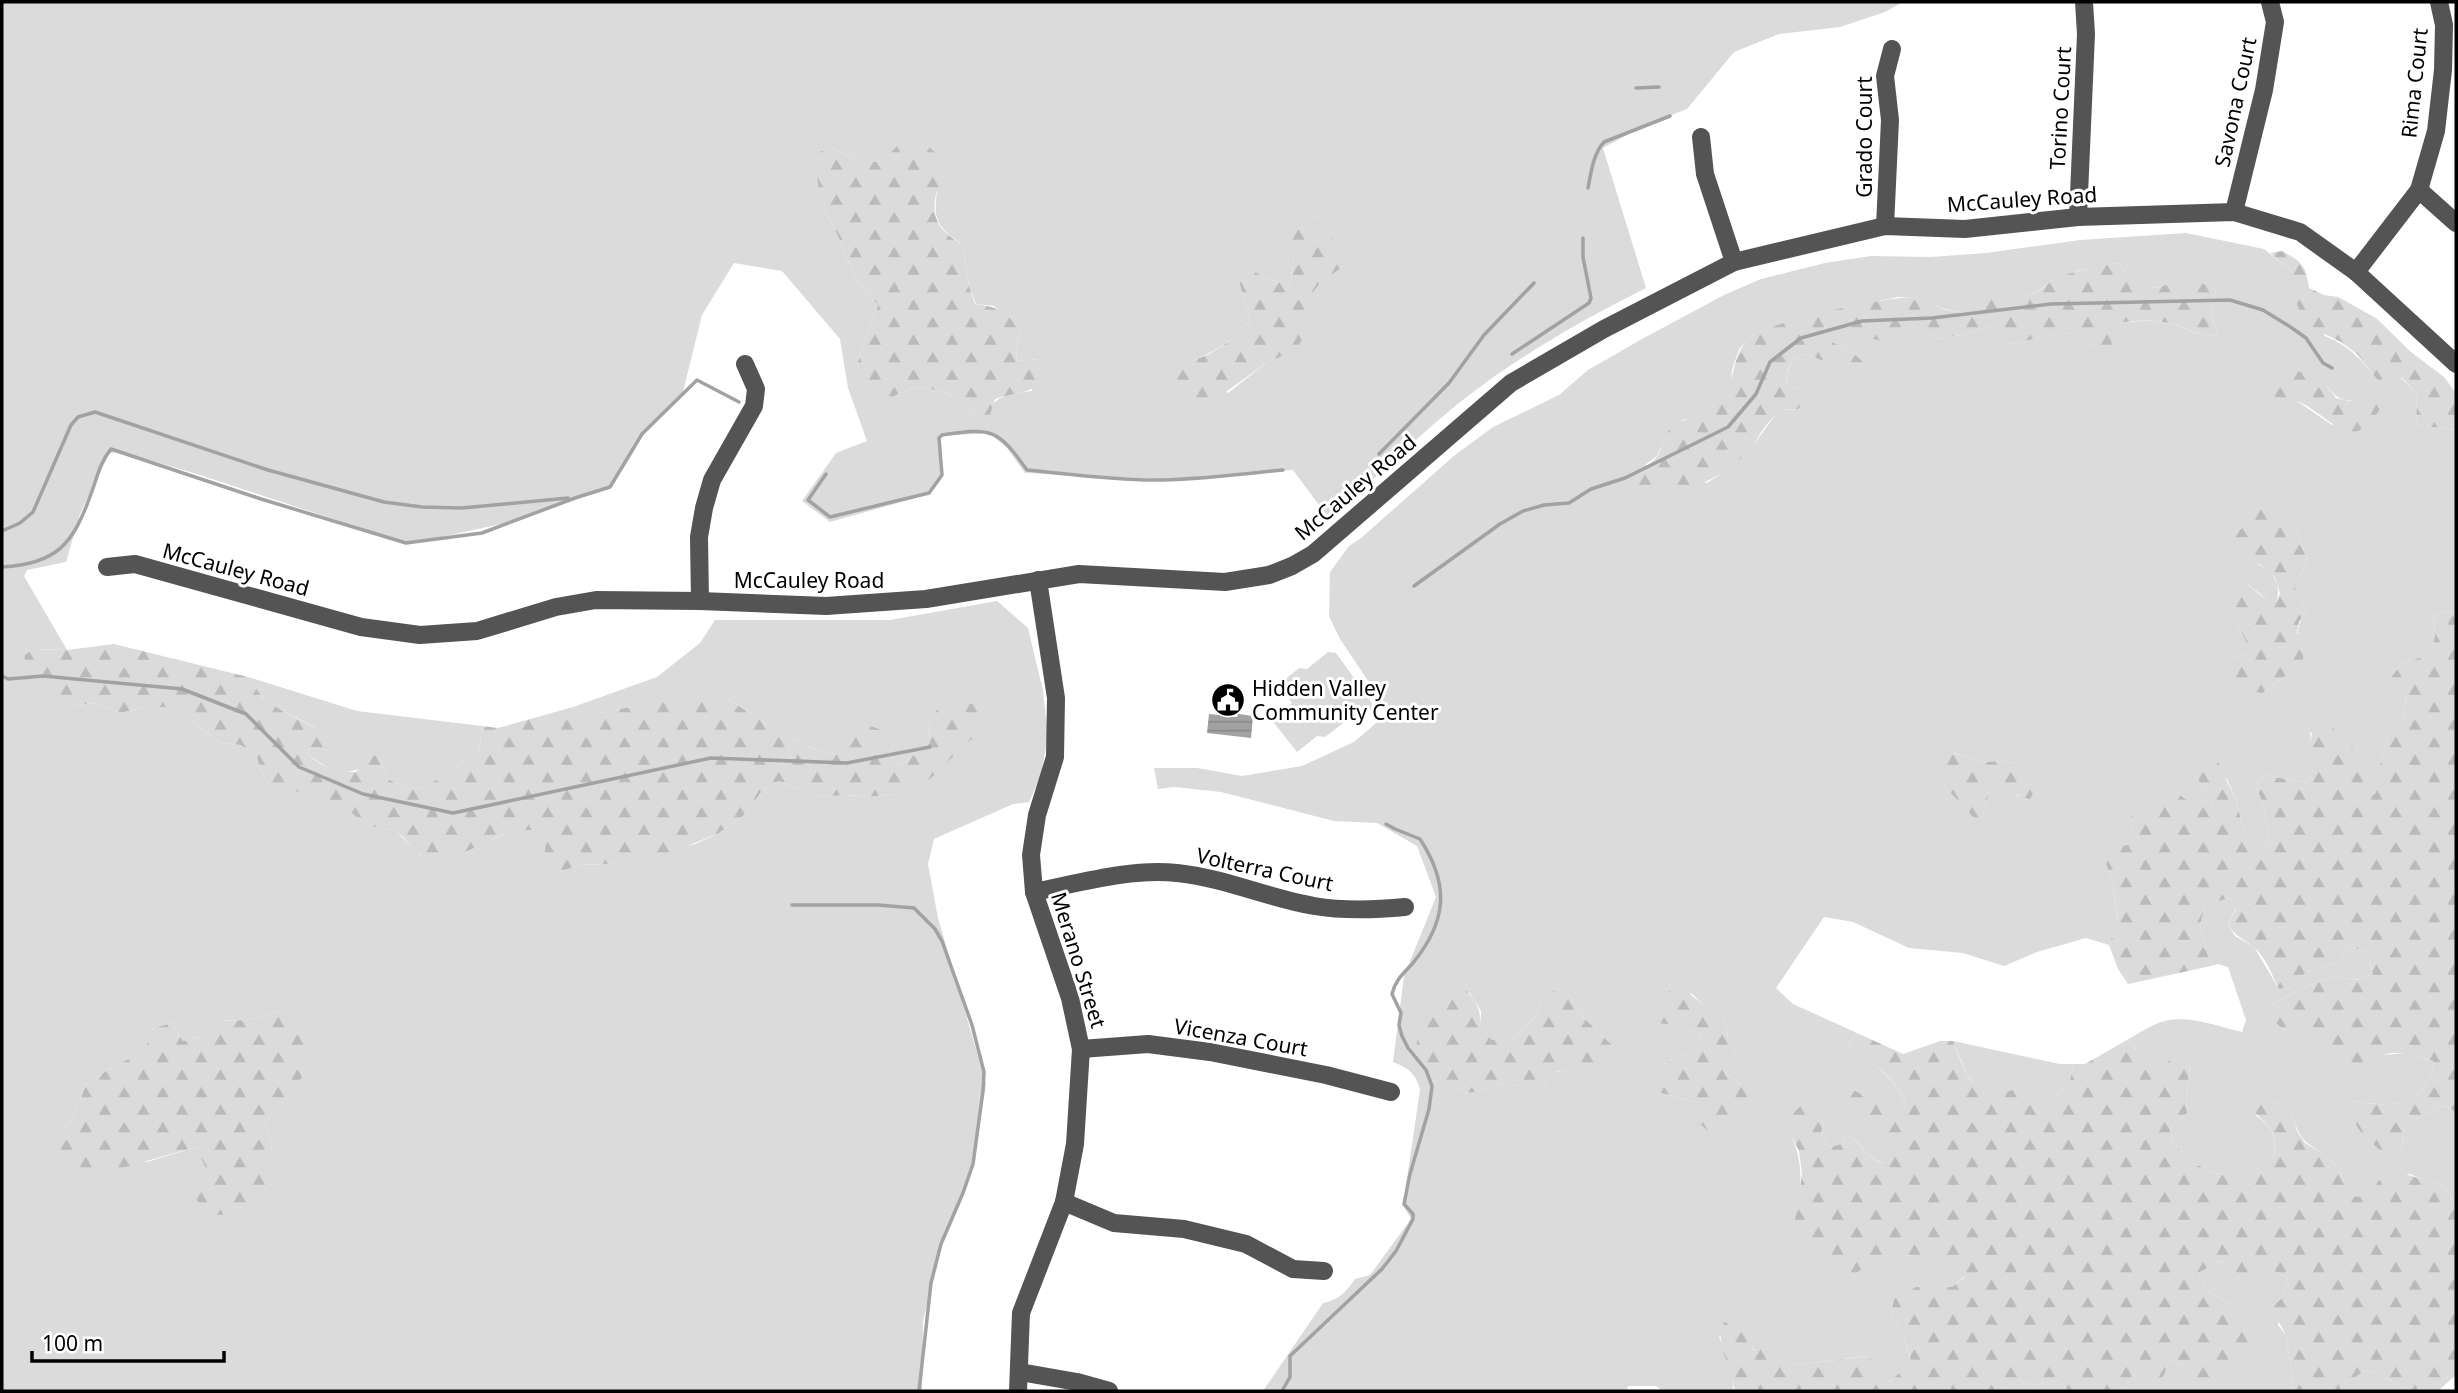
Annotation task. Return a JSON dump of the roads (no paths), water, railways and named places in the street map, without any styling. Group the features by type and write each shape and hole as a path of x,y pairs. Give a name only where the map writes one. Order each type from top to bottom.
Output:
{"street":[{"name":"Torino Court","path":"2078,217 2086,34 2084,2"},
{"name":"Savona Court","path":"2234,212 2264,90 2274,22 2270,2"},
{"name":"Rima Court","path":"2356,272 2419,190 2437,131 2444,25 2439,2"},
{"name":"Grado Court","path":"1885,226 1890,120 1885,76 1892,49"},
{"path":"1701,137 1706,174 1734,262"},
{"path":"2419,190 2456,223"},
{"name":"McCauley Road","path":"107,567 135,564 360,626 420,635 477,631 556,607 596,600 875,605 1079,574 1225,582 1269,575 1313,554 1511,383 1604,329 1734,262 1885,226 1965,229 2078,217 2234,212 2300,232 2356,272 2456,364"},
{"path":"700,601 699,537 712,480 754,406 756,389 745,363"},
{"name":"Merano Street","path":"1018,1391 1021,1313 1064,1202 1075,1144 1081,1049 1070,998 1034,892 1031,855 1037,815 1055,757 1056,698 1038,580"},
{"name":"Volterra Court","path":"1034,892 1117,875 1175,873 1224,882 1313,905 1366,911 1405,907"},
{"name":"Vicenza Court","path":"1081,1049 1148,1044 1210,1052 1326,1075 1391,1092"},
{"path":"1064,1202 1114,1223 1184,1228 1246,1244 1293,1269 1324,1271"},
{"path":"1020,1372 1077,1382 1109,1391"}],"waterway":[{"path":"1636,88 1659,87"},
{"path":"1588,188 1595,158 1604,142 1670,116"},
{"path":"1512,354 1589,303 1591,298 1583,257 1583,238"},
{"path":"1379,454 1449,383 1484,335 1534,283"},
{"path":"1414,586 1500,524 1523,511 1544,505 1569,503 1591,489 1625,478 1728,427 1756,394 1770,362 1801,338 1862,321 1932,318 2051,304 2230,300 2263,310 2292,328 2306,338 2323,363 2332,368"},
{"path":"2,567 37,561 60,548 77,526 101,465 111,449 406,543 482,533 610,487 642,434 697,380 739,402"},
{"path":"2,531 20,523 33,512 71,425 78,417 95,412 268,470 384,502 462,508 568,498"},
{"path":"826,474 808,500 830,517 929,493 942,475 939,438 942,435 959,433 992,434 1008,446 1027,470 1153,480 1283,470"},
{"path":"2,676 8,679 43,676 182,689 246,714 299,767 363,794 453,813 711,758 847,763 930,747"},
{"path":"1282,1391 1290,1377 1290,1356 1382,1269 1396,1251 1413,1219 1413,1214 1404,1204 1429,1109 1432,1086 1426,1070 1402,1036 1399,1025 1401,1013 1392,994 1398,981 1433,932 1441,903 1440,887 1430,856 1420,839 1386,824"},
{"path":"792,905 878,905 914,908 935,929 942,941 972,1025 984,1072 973,1164 941,1244 931,1283 919,1391"}],"place":[{"name":"Hidden Valley Community Center","path":"1228,700"}]}
